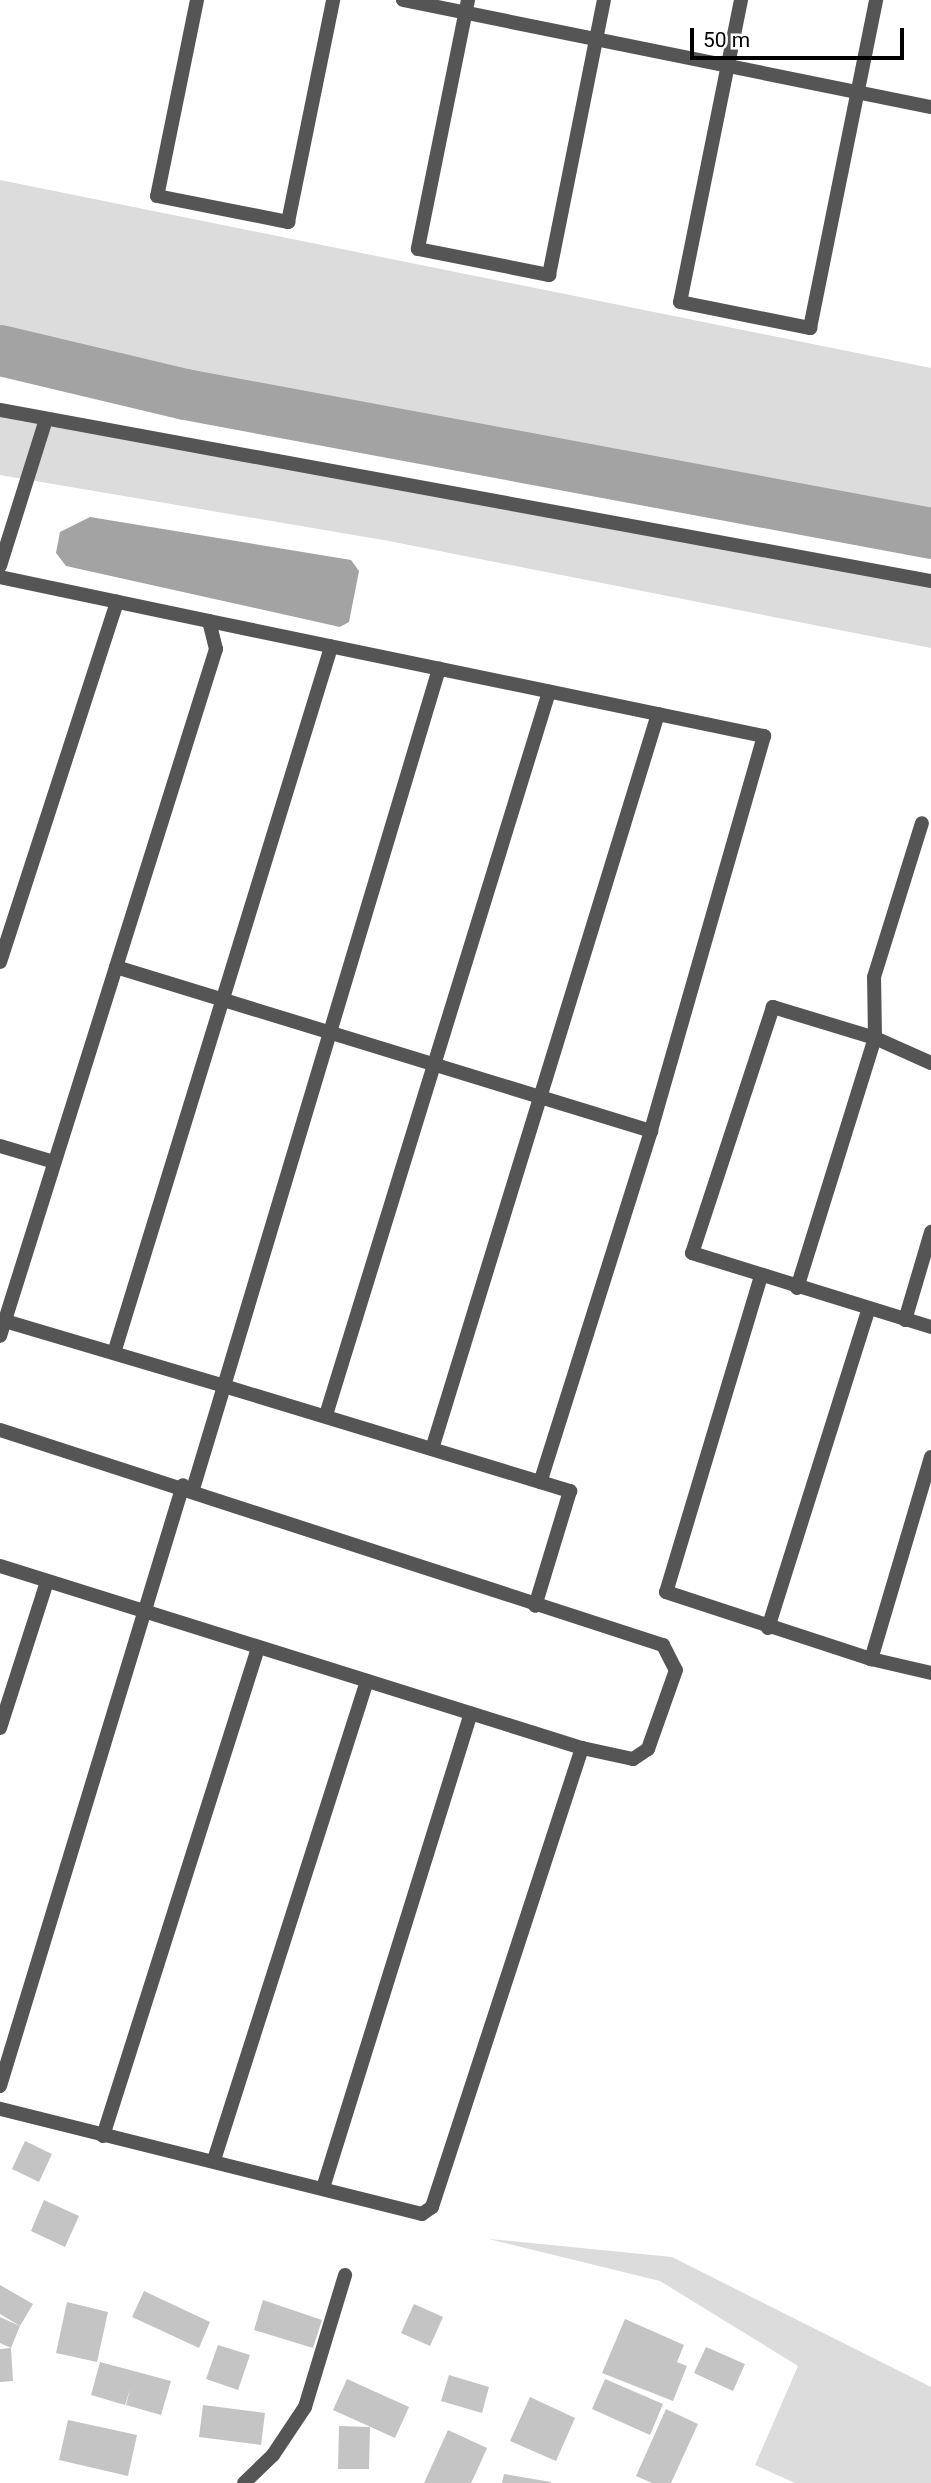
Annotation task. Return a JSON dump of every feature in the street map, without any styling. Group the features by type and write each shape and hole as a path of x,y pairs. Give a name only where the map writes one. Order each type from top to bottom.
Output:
{"street":[{"path":"197,0 157,196 288,222 333,0"},
{"path":"403,0 467,6 596,39 931,107"},
{"path":"467,6 418,249 549,275 604,0"},
{"path":"741,0 680,302 810,328 876,0"},
{"path":"0,410 931,581"},
{"path":"0,566 46,419"},
{"path":"0,577 764,736 651,1131 540,1482"},
{"path":"0,962 117,602"},
{"path":"0,1336 216,649 209,621"},
{"path":"114,1353 331,647"},
{"path":"0,2086 147,1615 223,1386 439,669"},
{"path":"326,1415 431,1063 549,692"},
{"path":"432,1449 658,715"},
{"path":"797,1288 875,1038 874,977 922,823"},
{"path":"116,968 651,1131"},
{"path":"931,1063 875,1038 773,1007 692,1253 868,1311 931,1327"},
{"path":"0,1146 54,1163"},
{"path":"905,1320 931,1232"},
{"path":"761,1276 666,1592 768,1628 871,1659 931,1673"},
{"path":"768,1628 868,1311"},
{"path":"5,1321 570,1490 535,1606"},
{"path":"0,1430 188,1487 535,1606 663,1645 672,1654 676,1670 648,1749 633,1759 582,1748 147,1615 0,1566"},
{"path":"871,1659 931,1457"},
{"path":"0,1728 47,1582"},
{"path":"103,2136 258,1648"},
{"path":"214,2161 367,1681"},
{"path":"323,2188 471,1714"},
{"path":"0,2109 422,2214 432,2207 582,1748"},
{"path":"244,2483 273,2455 305,2407 345,2275"}],"shaded area":[{"path":"0,180 931,368 931,534 185,394 0,350"},
{"path":"0,410 931,579 931,648 389,541 0,475"},
{"path":"90,517 351,560 359,571 349,622 340,627 66,566 56,553 60,532"},
{"path":"489,2239 672,2257 931,2387 931,2483 795,2483 755,2465 798,2366 660,2281"}],"building":[{"path":"25,2141 52,2154 39,2182 12,2169"},
{"path":"44,2200 79,2216 65,2247 31,2231"},
{"path":"0,2285 33,2304 20,2326 0,2314"},
{"path":"144,2291 210,2322 199,2348 132,2317"},
{"path":"263,2300 322,2320 313,2348 254,2330"},
{"path":"67,2302 108,2312 97,2362 56,2353"},
{"path":"414,2304 443,2317 430,2346 401,2333"},
{"path":"0,2317 20,2326 11,2348 0,2343"},
{"path":"625,2319 684,2345 677,2362 687,2366 673,2401 602,2373"},
{"path":"218,2345 250,2355 238,2390 206,2379"},
{"path":"706,2347 745,2364 733,2391 694,2373"},
{"path":"11,2348 13,2381 0,2382 0,2349"},
{"path":"100,2362 171,2381 161,2415 126,2405 130,2389 125,2405 91,2395"},
{"path":"449,2375 489,2387 482,2413 441,2401"},
{"path":"347,2379 409,2407 395,2438 333,2410"},
{"path":"605,2379 663,2404 650,2435 592,2409"},
{"path":"530,2397 575,2418 556,2461 510,2441"},
{"path":"203,2405 265,2413 261,2445 199,2437"},
{"path":"666,2409 698,2424 671,2483 652,2483 636,2476"},
{"path":"68,2420 137,2435 128,2476 59,2460"},
{"path":"339,2426 370,2427 369,2469 338,2469"},
{"path":"448,2430 487,2448 475,2475 471,2483 424,2483"},
{"path":"504,2474 551,2482 551,2483 502,2483"}],"waterway":[{"path":"0,350 185,394 931,533"}]}
